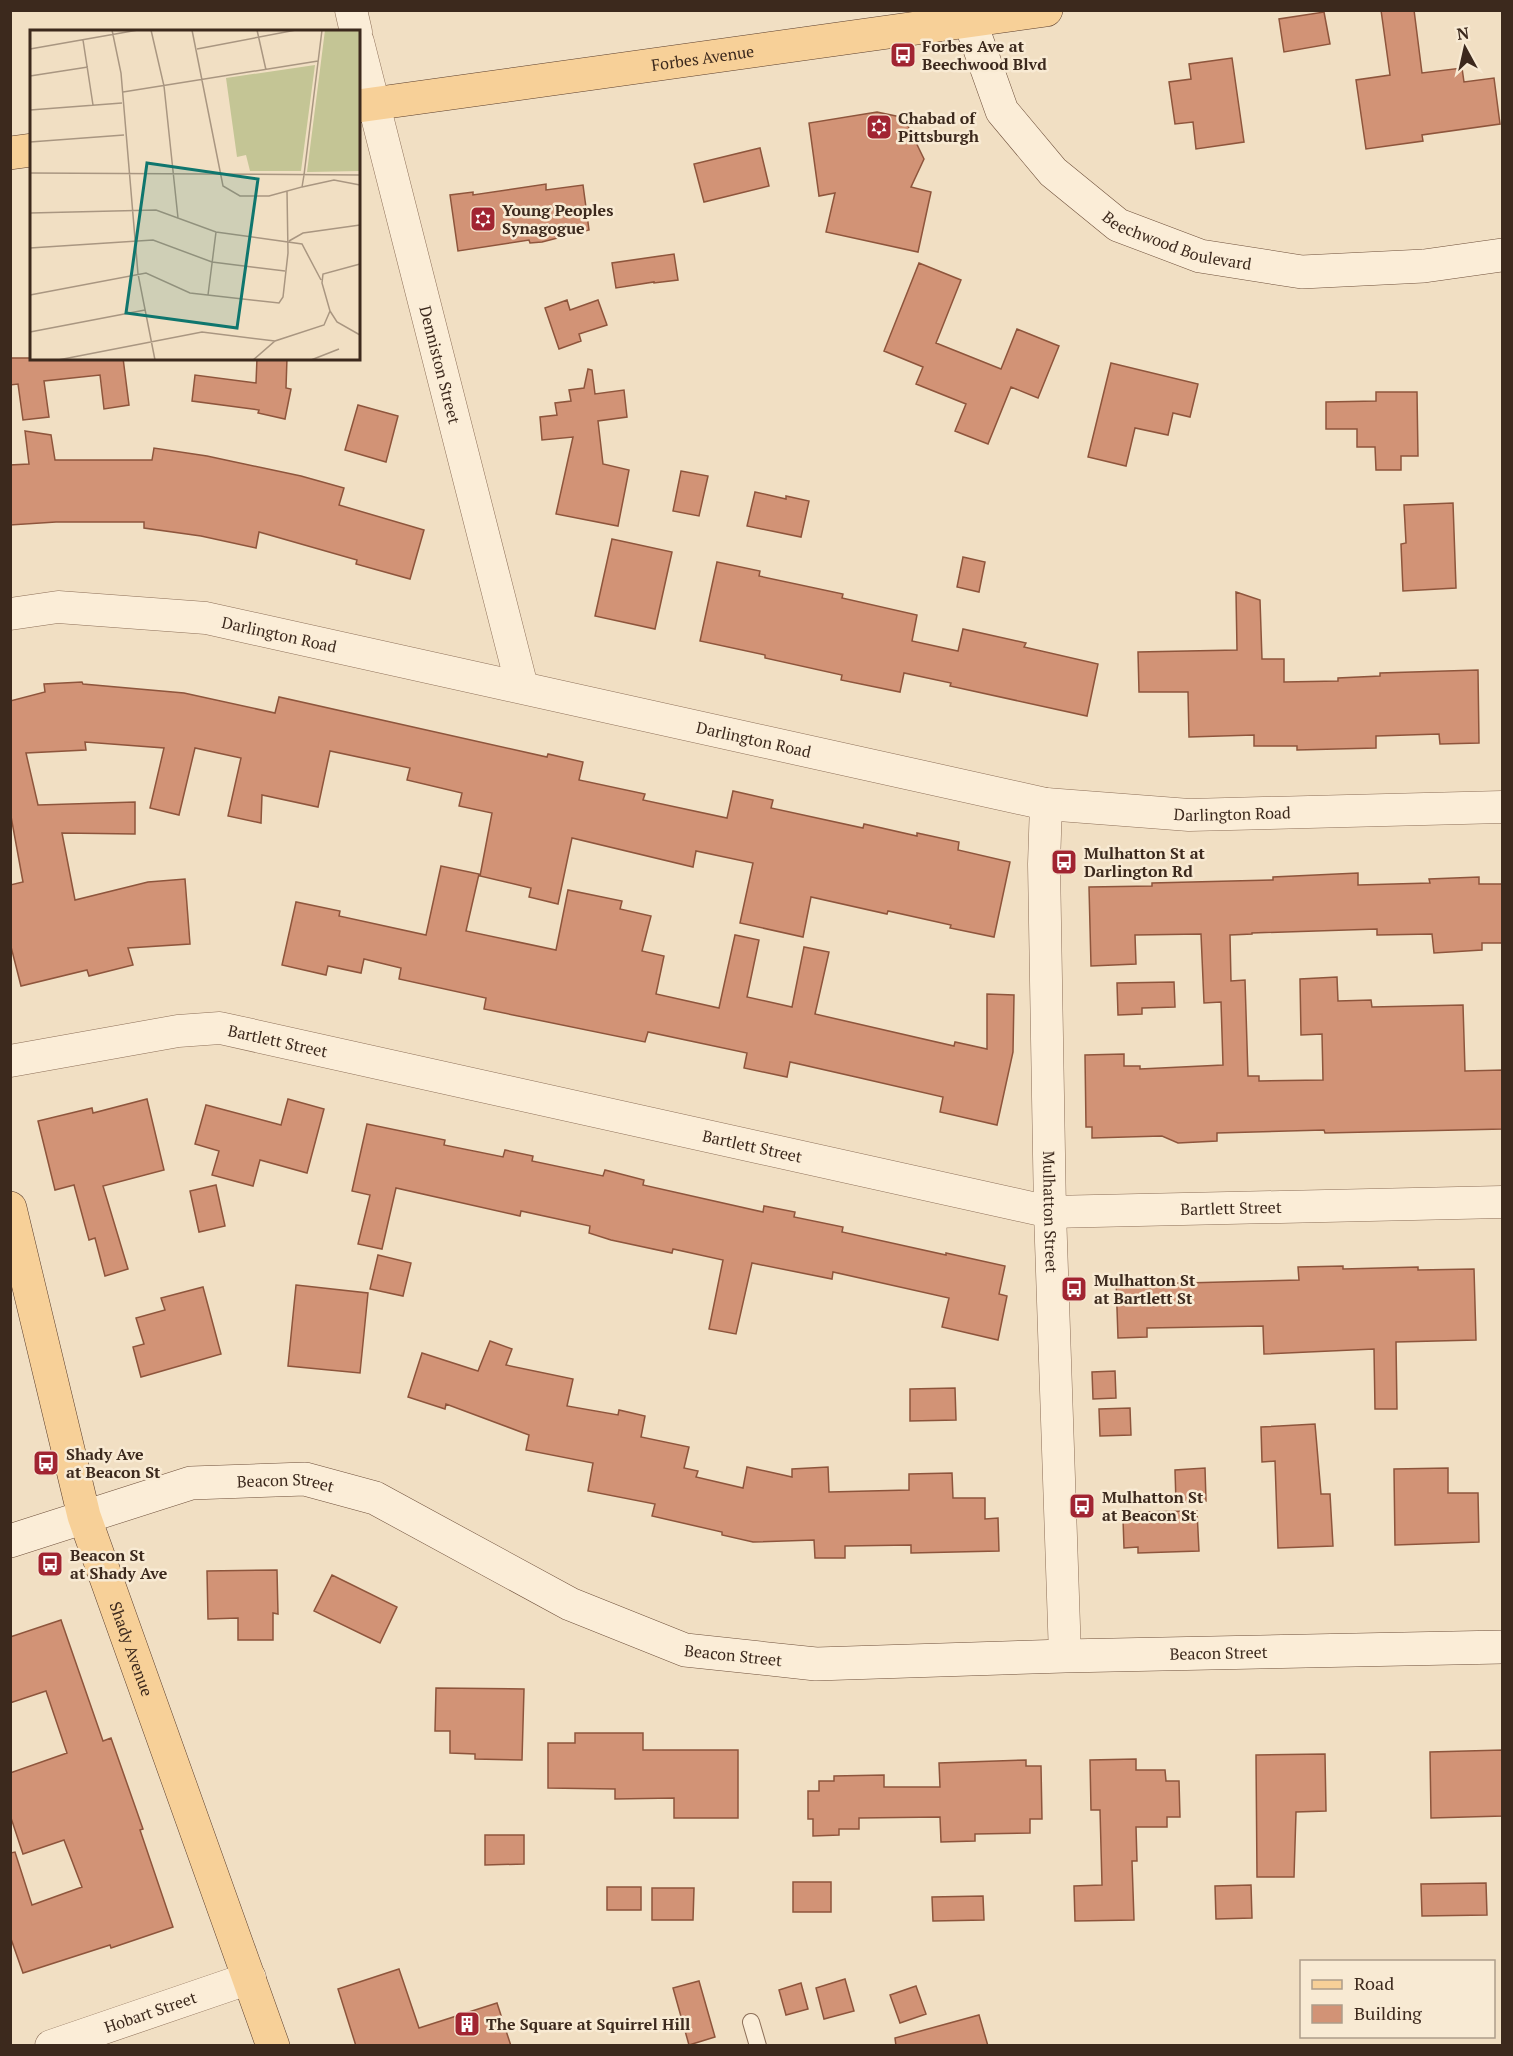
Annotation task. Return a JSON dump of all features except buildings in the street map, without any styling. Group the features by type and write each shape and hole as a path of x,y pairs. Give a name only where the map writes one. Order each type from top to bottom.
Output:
{"main road":[{"name":"Forbes Avenue","path":"366,105 967,16 1046,10"},
{"name":"Beechwood Boulevard","path":"967,16 1002,111 1053,172 1118,225 1200,256 1302,272 1424,266 1503,255"},
{"path":"10,153 30,150"},
{"name":"Shady Avenue","path":"10,1208 84,1516 273,2046"},
{"name":"Beacon Street","path":"10,1541 191,1483 305,1479 375,1498 570,1604 685,1650 816,1664 1065,1656 1503,1647"}],"street":[{"path":"351,10 356,30"},
{"name":"Denniston Street","path":"360,58 366,105 522,687"},
{"name":"Darlington Road","path":"10,615 58,607 206,618 1046,804 1189,815 1503,807"},
{"name":"Mulhatton Street","path":"1046,804 1044,864 1050,1212 1065,1656"},
{"name":"Bartlett Street","path":"10,1061 178,1031 220,1028 1050,1212 1503,1202"},
{"name":"Hobart Street","path":"51,2046 250,1978"}],"lane":[{"path":"751,2022 758,2046"}],"place":[{"name":"Forbes Ave at Beechwood Blvd","path":"903,55"},
{"name":"Chabad of Pittsburgh","path":"879,127"},
{"name":"Young Peoples Synagogue","path":"483,219"},
{"name":"Mulhatton St at Darlington Rd","path":"1064,862"},
{"name":"Mulhatton St at Bartlett St","path":"1074,1289"},
{"name":"Shady Ave at Beacon St","path":"46,1463"},
{"name":"Mulhatton St at Beacon St","path":"1082,1506"},
{"name":"Beacon St at Shady Ave","path":"50,1564"},
{"name":"The Square at Squirrel Hill","path":"467,2024"}]}
